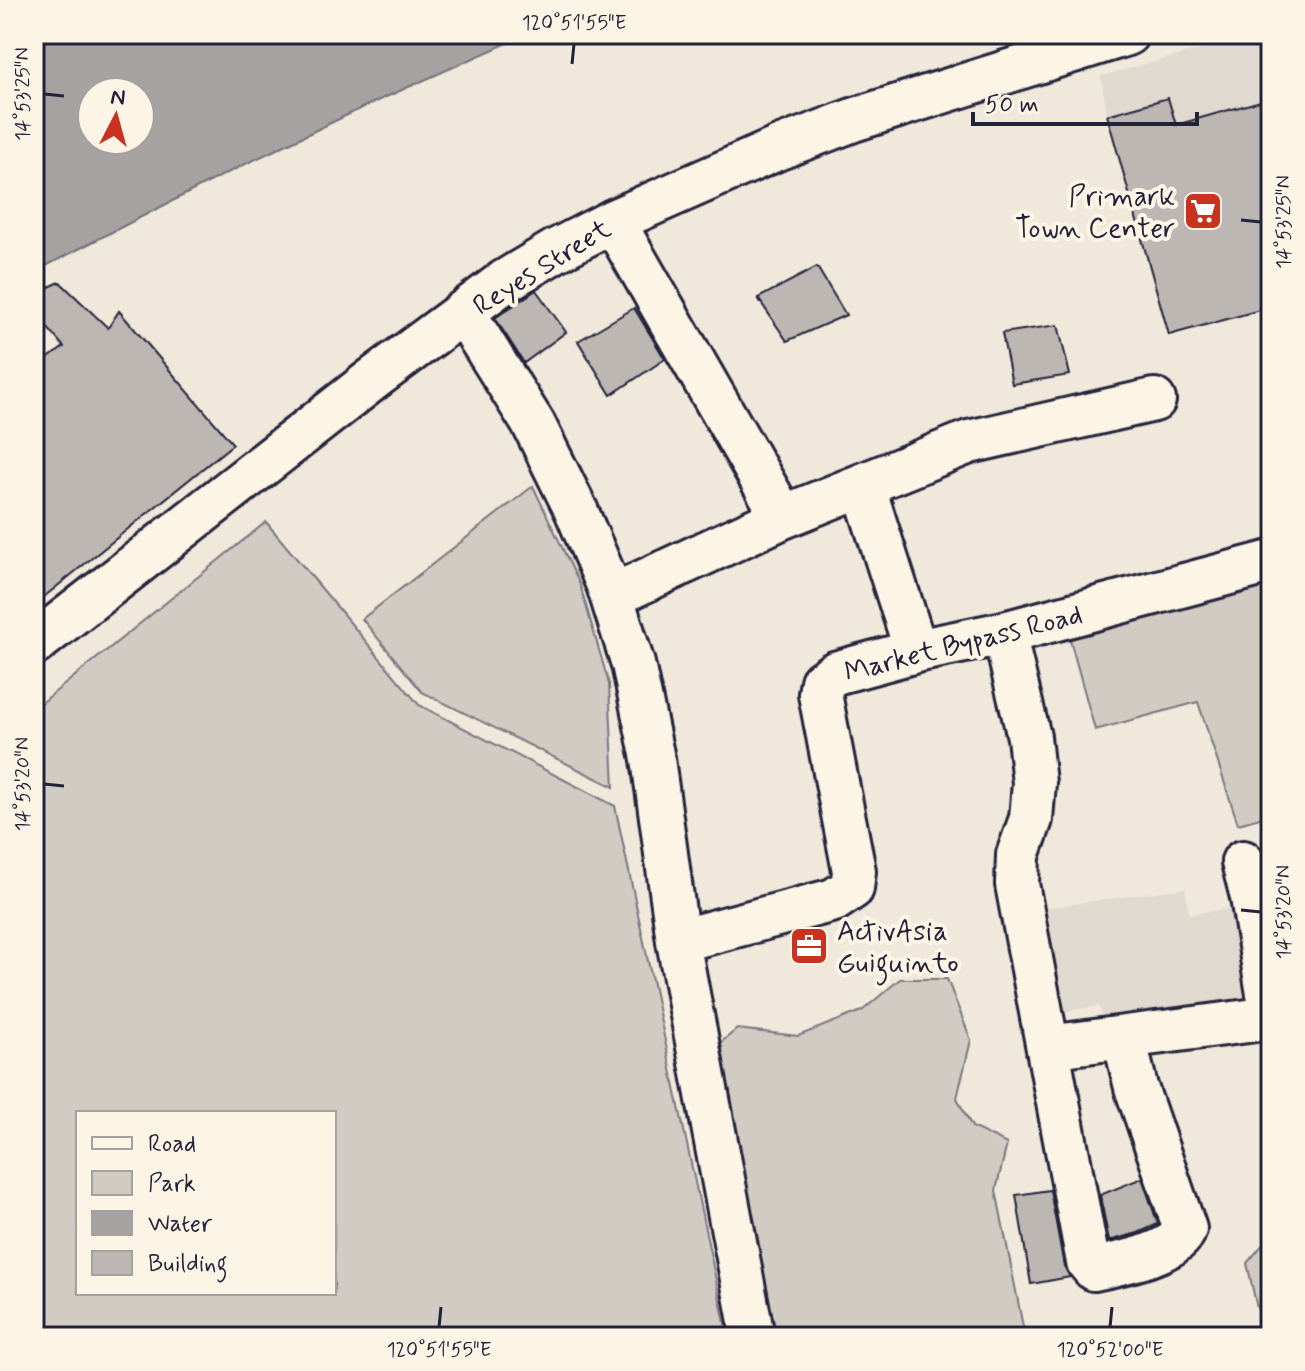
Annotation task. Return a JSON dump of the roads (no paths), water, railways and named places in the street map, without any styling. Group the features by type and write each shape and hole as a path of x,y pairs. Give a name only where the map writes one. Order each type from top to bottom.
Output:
{"street":[{"name":"Reyes Street","path":"34,644 373,379 505,281 555,251 613,221 779,148 853,120 1127,34"},
{"path":"613,221 783,517"},
{"path":"464,313 534,425 576,510 612,596 633,664 653,759 678,941 753,1337"},
{"path":"612,596 783,517 969,442 1154,400"},
{"path":"863,485 916,651"},
{"name":"Market Bypass Road","path":"678,941 834,900 852,888 854,871 820,694 822,682 835,673 916,651 1004,633 1271,562"},
{"path":"1004,633 1029,737 1034,783 1031,819 1018,855 1017,884 1088,1262 1094,1269 1166,1249 1182,1237 1185,1229 1136,1087 1124,1038"},
{"path":"1243,862 1252,897 1271,1012"},
{"path":"1048,1047 1271,1018"}],"water":[{"path":"34,34 528,34 368,105 34,272"}],"place":[{"name":"Primark Town Center","path":"1203,211"},
{"name":"ActivAsia Guiguinto","path":"809,946"}]}
